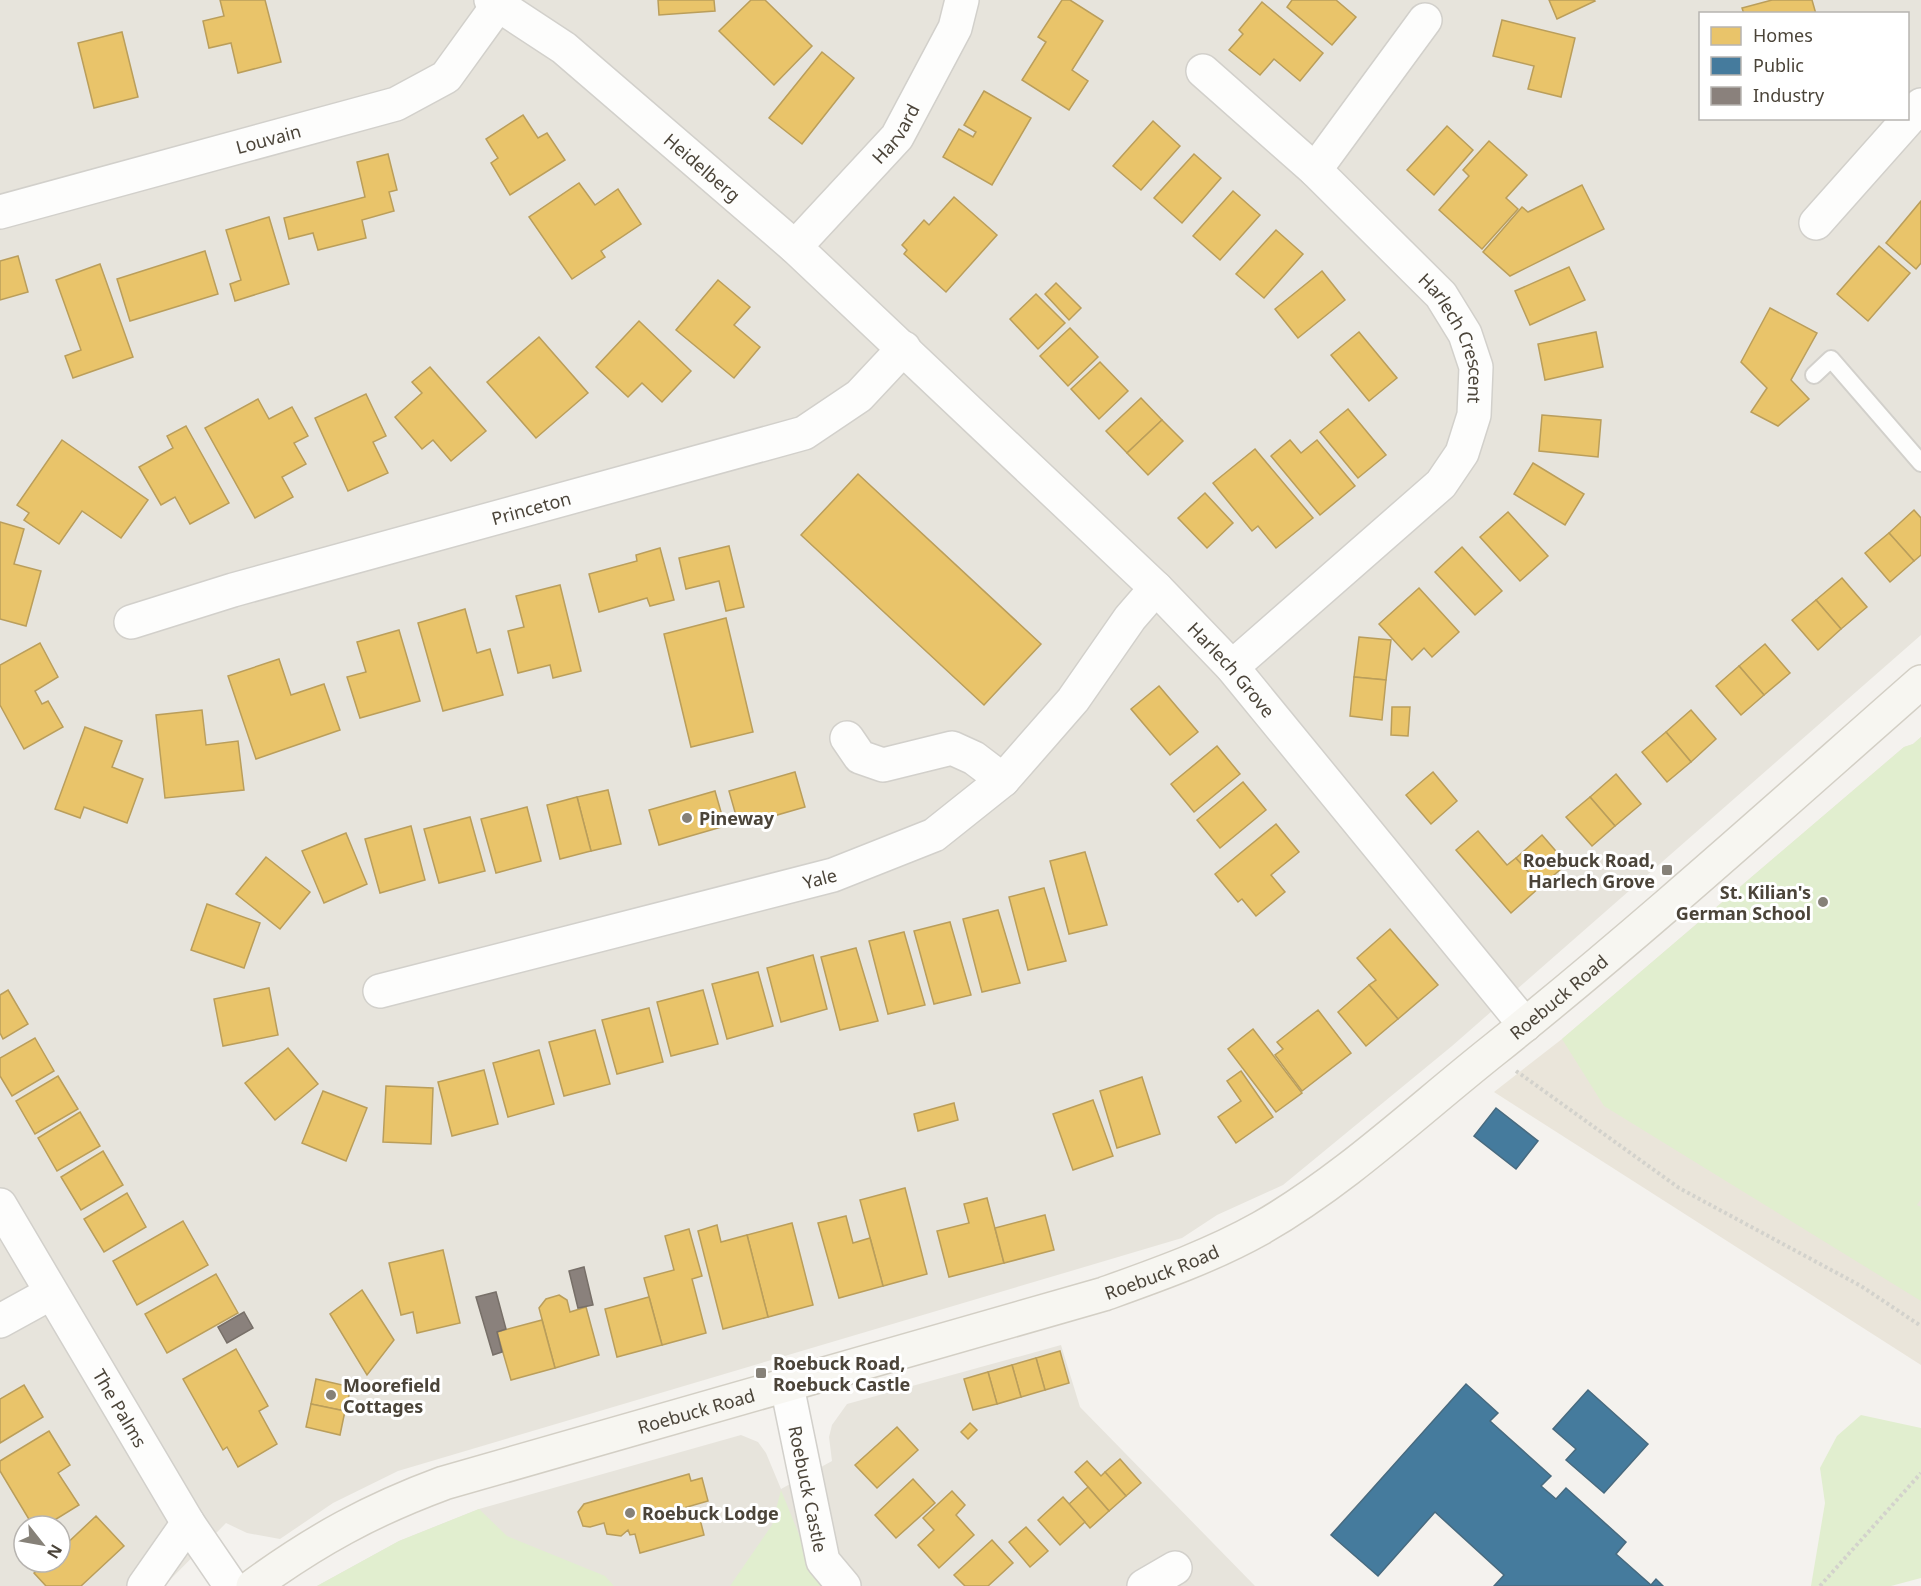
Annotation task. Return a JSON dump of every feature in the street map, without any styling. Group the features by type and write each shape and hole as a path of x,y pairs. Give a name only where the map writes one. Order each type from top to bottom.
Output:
{"street":[{"name":"Harvard","path":"795,246 897,137 955,28 962,0"},
{"name":"Heidelberg","path":"495,2 564,48 795,246 904,348"},
{"name":"Louvain","path":"0,212 396,104 446,77 495,2"},
{"path":"1315,170 1425,20"},
{"name":"Harlech Crescent","path":"1203,71 1315,170 1441,295 1465,334 1476,367 1474,415 1462,453 1441,484 1232,667"},
{"path":"1909,119 1921,105"},
{"path":"1816,224 1908,120"},
{"name":"Harlech Grove","path":"904,348 1156,588 1232,667 1525,1025"},
{"name":"Princeton","path":"131,622 233,590 804,433 859,396 904,348"},
{"name":"Yale","path":"380,991 833,875 934,835 1003,780 1073,700 1130,618 1156,588"},
{"name":"Roebuck Road","path":"253,1586 303,1550 375,1510 425,1490 1104,1294 1182,1266 1260,1228 1310,1197 1377,1146 1525,1025 1678,897 1921,682"},
{"path":"847,738 860,757 883,765 952,748 974,758 1003,780"},
{"name":"The Palms","path":"0,1205 188,1523 231,1586"},
{"path":"0,1321 51,1293"},
{"name":"Roebuck Castle","path":"787,1386 823,1561 844,1586"},
{"path":"144,1586 188,1523"},
{"path":"1144,1586 1175,1568"}],"lane":[{"path":"1814,375 1831,359 1921,463"}],"path":[{"path":"1492,1051 1518,1073 1679,1188 1861,1286 1921,1326"},
{"path":"1821,1586 1921,1473"}],"shaded area":[{"path":"0,0 1921,0 1921,635 1452,1046 1283,1185 1217,1215 1182,1238 398,1471 333,1503 280,1539 247,1533 226,1523 164,1586 0,1586"},
{"name":"St. Kilian's German School","path":"1921,737 1921,1365 1494,1092 1562,1039 1904,747 1913,744"},
{"path":"1061,1345 1080,1407 1255,1586 317,1586 399,1541 479,1509 741,1435 758,1442 766,1453 781,1489 832,1461 829,1437 832,1425 847,1404"}],"green space":[{"name":"St. Kilian's German School","path":"1921,737 1921,1199 1917,1205 1921,1207 1921,1301 1604,1106 1562,1039 1904,747 1913,744"},
{"path":"1861,1415 1921,1428 1921,1578 1891,1586 1811,1586 1825,1503 1820,1468 1837,1436"},
{"path":"781,1490 817,1579 823,1586 730,1586 772,1525"},
{"path":"479,1509 507,1536 605,1576 614,1586 317,1586 399,1541"}],"building: Homes":[{"path":"220,0 265,0 281,62 238,73 231,43 209,48 203,21 224,16"},
{"path":"658,0 714,0 715,11 659,15"},
{"path":"751,0 765,0 812,46 774,85 719,31"},
{"path":"1062,0 1070,0 1103,21 1072,70 1088,81 1069,110 1022,80 1046,42 1038,37"},
{"path":"1292,0 1336,0 1356,17 1332,45 1287,7"},
{"path":"1549,0 1594,0 1595,1 1557,19"},
{"path":"1772,0 1812,0 1815,12 1743,12 1742,8"},
{"path":"1262,2 1323,53 1300,81 1274,59 1260,75 1229,50 1243,34 1239,30"},
{"path":"1502,20 1575,38 1561,97 1528,89 1534,66 1493,56"},
{"path":"122,32 138,97 94,108 78,43"},
{"path":"822,52 854,78 802,144 769,118"},
{"path":"984,91 1031,118 992,185 943,157 959,129 973,137 976,132 964,125"},
{"path":"523,115 538,138 547,133 565,160 510,195 491,163 498,158 486,139"},
{"path":"1153,121 1180,146 1141,190 1113,166"},
{"path":"1447,126 1473,150 1434,195 1407,170"},
{"path":"1489,141 1527,175 1506,198 1518,209 1482,249 1439,210 1469,176 1463,170"},
{"path":"388,154 397,190 389,192 394,211 362,220 366,238 318,250 313,233 289,239 284,218 365,197 357,162"},
{"path":"1194,154 1221,178 1182,223 1154,198"},
{"path":"579,183 595,205 618,189 641,224 601,251 605,257 572,279 529,217"},
{"path":"1582,185 1604,229 1510,276 1483,252 1522,207 1528,212"},
{"path":"1233,191 1260,215 1220,260 1193,236"},
{"path":"954,197 997,235 946,292 904,254 907,250 902,245 924,220 929,225"},
{"path":"1921,201 1921,263 1916,269 1886,243"},
{"path":"269,217 289,284 235,301 230,284 241,280 226,230"},
{"path":"1276,230 1303,254 1264,298 1236,274"},
{"path":"1879,246 1910,273 1868,321 1837,294"},
{"path":"205,251 218,294 130,321 117,279"},
{"path":"18,256 28,292 0,300 0,261"},
{"path":"100,264 133,357 73,378 65,356 81,350 56,280"},
{"path":"1569,267 1585,300 1530,325 1515,291"},
{"path":"1322,271 1345,300 1298,338 1275,309"},
{"path":"718,280 750,307 734,325 760,347 734,378 676,330"},
{"path":"1056,283 1081,308 1069,320 1045,294"},
{"path":"1036,294 1065,323 1038,349 1010,319"},
{"path":"1770,308 1817,333 1791,380 1809,399 1778,426 1751,412 1767,388 1741,362"},
{"path":"639,321 691,371 662,402 642,383 628,397 596,367"},
{"path":"1070,328 1098,357 1068,386 1040,356"},
{"path":"1359,332 1397,378 1369,401 1331,355"},
{"path":"1596,332 1603,367 1545,380 1538,344"},
{"path":"539,337 588,393 536,438 487,382"},
{"path":"1100,362 1128,391 1099,419 1071,389"},
{"path":"430,367 486,431 451,461 433,440 422,449 395,417 422,393 412,382"},
{"path":"366,394 386,436 373,442 388,473 348,491 315,418"},
{"path":"1141,398 1162,420 1127,453 1106,431"},
{"path":"258,399 269,419 292,407 308,436 294,443 306,464 282,477 293,497 255,518 205,428"},
{"path":"1348,409 1386,455 1358,478 1320,432"},
{"path":"1542,415 1601,420 1598,457 1539,451"},
{"path":"1162,420 1183,441 1148,475 1127,453"},
{"path":"186,426 229,503 190,524 175,497 161,505 139,467 173,448 167,436"},
{"path":"62,440 148,500 121,538 82,511 59,544 24,520 29,513 17,505"},
{"path":"1290,440 1301,453 1317,440 1355,486 1320,515 1271,456"},
{"path":"1255,449 1313,518 1276,548 1258,526 1252,531 1213,483"},
{"path":"1533,463 1584,494 1565,525 1514,494"},
{"path":"858,474 1041,644 984,705 801,535"},
{"path":"1205,493 1233,523 1207,548 1178,518"},
{"path":"1914,510 1921,518 1921,555 1914,561 1889,533"},
{"path":"1508,512 1548,556 1520,581 1480,537"},
{"path":"0,522 24,529 14,564 41,571 26,626 0,619"},
{"path":"1889,533 1914,561 1890,582 1865,553"},
{"path":"729,546 744,607 726,611 719,581 686,589 679,558"},
{"path":"1462,547 1502,591 1475,615 1435,572"},
{"path":"660,548 674,600 650,606 647,598 599,612 589,574 637,561 636,555"},
{"path":"1842,578 1867,607 1841,629 1816,600"},
{"path":"560,585 581,671 553,678 550,665 518,673 508,631 524,627 516,596"},
{"path":"1419,588 1459,632 1432,657 1424,648 1412,660 1379,624"},
{"path":"1816,600 1841,629 1818,650 1792,620"},
{"path":"465,609 477,653 490,649 503,695 443,711 418,623"},
{"path":"726,618 753,732 691,747 664,634"},
{"path":"399,630 420,701 360,718 347,677 366,672 357,642"},
{"path":"1359,637 1391,640 1386,680 1354,677"},
{"path":"40,643 58,677 35,691 42,704 48,701 63,727 24,749 0,705 0,665"},
{"path":"1765,644 1790,673 1764,695 1739,666"},
{"path":"279,659 291,695 324,684 340,730 256,759 228,676"},
{"path":"1739,666 1764,695 1741,715 1716,686"},
{"path":"1354,677 1386,680 1382,720 1350,716"},
{"path":"1159,686 1198,732 1170,755 1131,709"},
{"path":"1392,707 1410,707 1408,736 1391,735"},
{"path":"202,710 206,745 238,741 244,790 165,798 156,715"},
{"path":"1691,710 1716,739 1691,762 1666,732"},
{"path":"85,727 122,741 112,767 143,779 127,823 84,807 80,818 55,809"},
{"path":"1666,732 1691,762 1667,782 1642,752"},
{"path":"1217,746 1240,774 1194,812 1171,784"},
{"path":"795,772 805,807 739,826 729,791"},
{"path":"1433,772 1457,801 1431,824 1406,795"},
{"path":"1616,774 1641,804 1615,826 1590,797"},
{"path":"1243,782 1266,810 1220,848 1197,820"},
{"path":"608,790 621,844 591,851 577,797"},
{"name":"Pineway","path":"715,791 725,826 659,845 649,810"},
{"path":"577,797 591,851 560,859 547,805"},
{"path":"1590,797 1615,826 1592,846 1566,817"},
{"path":"527,807 541,861 496,873 481,819"},
{"path":"470,817 485,871 439,883 424,829"},
{"path":"1276,824 1299,852 1271,875 1285,892 1256,916 1242,899 1238,902 1215,874"},
{"path":"411,826 425,880 380,893 365,839"},
{"path":"1478,831 1507,865 1516,858 1541,886 1511,913 1456,850"},
{"path":"346,833 367,884 324,903 302,851"},
{"path":"1542,835 1567,864 1541,886 1516,858"},
{"path":"1085,852 1107,925 1069,934 1050,861"},
{"path":"266,857 310,892 280,929 236,894"},
{"path":"1044,888 1066,961 1028,970 1009,897"},
{"path":"207,904 260,923 244,968 191,950"},
{"path":"998,910 1020,983 982,992 963,919"},
{"path":"950,922 971,995 934,1004 914,931"},
{"path":"1390,929 1438,985 1398,1019 1369,985 1376,980 1357,958"},
{"path":"904,932 925,1005 888,1014 869,941"},
{"path":"856,948 878,1021 840,1030 821,957"},
{"path":"813,955 827,1009 781,1022 767,968"},
{"path":"758,972 773,1026 727,1039 712,984"},
{"path":"1369,985 1398,1019 1366,1046 1338,1012"},
{"path":"269,988 278,1035 223,1046 214,999"},
{"path":"8,990 28,1024 3,1039 0,1033 0,995"},
{"path":"703,990 718,1044 671,1056 657,1002"},
{"path":"649,1008 663,1062 617,1074 602,1020"},
{"path":"1318,1010 1351,1053 1302,1091 1275,1055 1283,1049 1277,1042"},
{"path":"1253,1029 1302,1093 1276,1112 1228,1049"},
{"path":"595,1030 610,1084 564,1096 549,1042"},
{"path":"35,1038 54,1071 12,1096 0,1076 0,1058"},
{"path":"288,1048 318,1084 275,1120 245,1083"},
{"path":"539,1050 554,1104 508,1117 493,1063"},
{"path":"484,1070 498,1124 452,1136 438,1082"},
{"path":"1241,1071 1273,1117 1236,1143 1218,1117 1241,1101 1227,1081"},
{"path":"58,1076 78,1109 35,1134 16,1101"},
{"path":"1142,1077 1160,1134 1117,1148 1100,1091"},
{"path":"386,1086 433,1088 431,1144 383,1142"},
{"path":"323,1091 367,1108 346,1161 302,1143"},
{"path":"1093,1100 1113,1156 1073,1170 1053,1114"},
{"path":"954,1103 958,1120 918,1131 914,1114"},
{"path":"80,1112 100,1146 57,1171 38,1138"},
{"path":"103,1151 123,1185 81,1210 61,1177"},
{"path":"905,1188 927,1274 883,1286 860,1200"},
{"path":"127,1193 146,1227 104,1252 84,1219"},
{"path":"987,1198 1004,1263 949,1277 937,1231 969,1223 964,1204"},
{"path":"1045,1215 1054,1250 1004,1263 995,1228"},
{"path":"846,1216 853,1243 870,1238 883,1286 839,1298 818,1223"},
{"path":"183,1221 208,1265 137,1305 113,1261"},
{"path":"792,1223 813,1305 768,1317 747,1235"},
{"path":"717,1225 721,1242 747,1235 768,1317 723,1329 698,1231"},
{"path":"689,1229 702,1276 692,1279 706,1333 662,1345 644,1278 674,1270 665,1236"},
{"path":"443,1250 460,1323 417,1333 413,1312 401,1315 389,1263"},
{"path":"216,1274 238,1313 167,1353 145,1314"},
{"path":"362,1290 394,1340 367,1375 330,1314"},
{"path":"559,1295 567,1300 570,1312 586,1307 599,1355 555,1368 539,1308 546,1299"},
{"path":"649,1297 662,1345 617,1357 605,1309"},
{"path":"542,1320 555,1368 511,1380 497,1332"},
{"path":"236,1349 268,1406 259,1411 277,1444 238,1467 227,1447 223,1450 183,1379"},
{"path":"1060,1351 1069,1383 1045,1390 1036,1358"},
{"path":"1036,1358 1045,1390 1021,1397 1012,1365"},
{"path":"1012,1365 1021,1397 997,1404 988,1372"},
{"path":"988,1372 997,1404 973,1410 964,1379"},
{"name":"Moorefield Cottages","path":"316,1379 351,1387 345,1411 311,1404"},
{"path":"24,1385 43,1417 0,1443 0,1399"},
{"name":"Moorefield Cottages","path":"311,1404 345,1411 340,1435 306,1427"},
{"path":"970,1423 977,1430 968,1439 961,1432"},
{"path":"897,1427 918,1450 877,1488 855,1465"},
{"path":"49,1431 70,1465 58,1473 79,1505 64,1514 26,1514 0,1471 0,1461"},
{"path":"1120,1459 1141,1483 1126,1496 1105,1472"},
{"path":"1087,1461 1101,1476 1105,1472 1126,1496 1109,1511 1075,1472"},
{"name":"Roebuck Lodge","path":"689,1474 691,1481 702,1478 708,1501 680,1509 682,1520 699,1515 704,1535 640,1553 635,1534 630,1535 628,1530 621,1536 607,1534 604,1523 590,1527 583,1526 578,1512 584,1504"},
{"path":"913,1479 935,1503 896,1538 875,1515"},
{"path":"1088,1487 1109,1511 1090,1528 1069,1504"},
{"path":"952,1491 965,1505 956,1515 974,1535 939,1568 918,1545 934,1530 923,1518"},
{"path":"1063,1497 1085,1522 1060,1545 1038,1520"},
{"path":"96,1516 124,1546 81,1586 46,1586 35,1574 72,1574 72,1539"},
{"path":"1026,1527 1048,1551 1030,1567 1009,1542"},
{"path":"992,1540 1013,1563 988,1586 965,1586 954,1575"}],"building: Public":[{"path":"1496,1108 1538,1141 1516,1169 1474,1136"},
{"path":"1466,1384 1498,1413 1490,1421 1551,1476 1541,1486 1556,1499 1566,1488 1626,1542 1616,1554 1651,1585 1656,1579 1663,1586 1494,1586 1504,1575 1435,1512 1378,1576 1331,1535"},
{"path":"1588,1390 1648,1444 1604,1493 1566,1460 1576,1449 1553,1429"}],"building: Industry":[{"path":"584,1267 593,1305 578,1308 569,1271"},
{"path":"496,1292 506,1329 497,1332 502,1352 493,1355 476,1297"},
{"path":"244,1312 253,1328 227,1343 218,1327"}],"place":[{"name":"Pineway","path":"687,818"},
{"name":"Roebuck Road, Harlech Grove","path":"1667,870"},
{"name":"St. Kilian's German School","path":"1823,902"},
{"name":"Roebuck Road, Roebuck Castle","path":"761,1373"},
{"name":"Moorefield Cottages","path":"331,1395"},
{"name":"Roebuck Lodge","path":"630,1513"}]}
